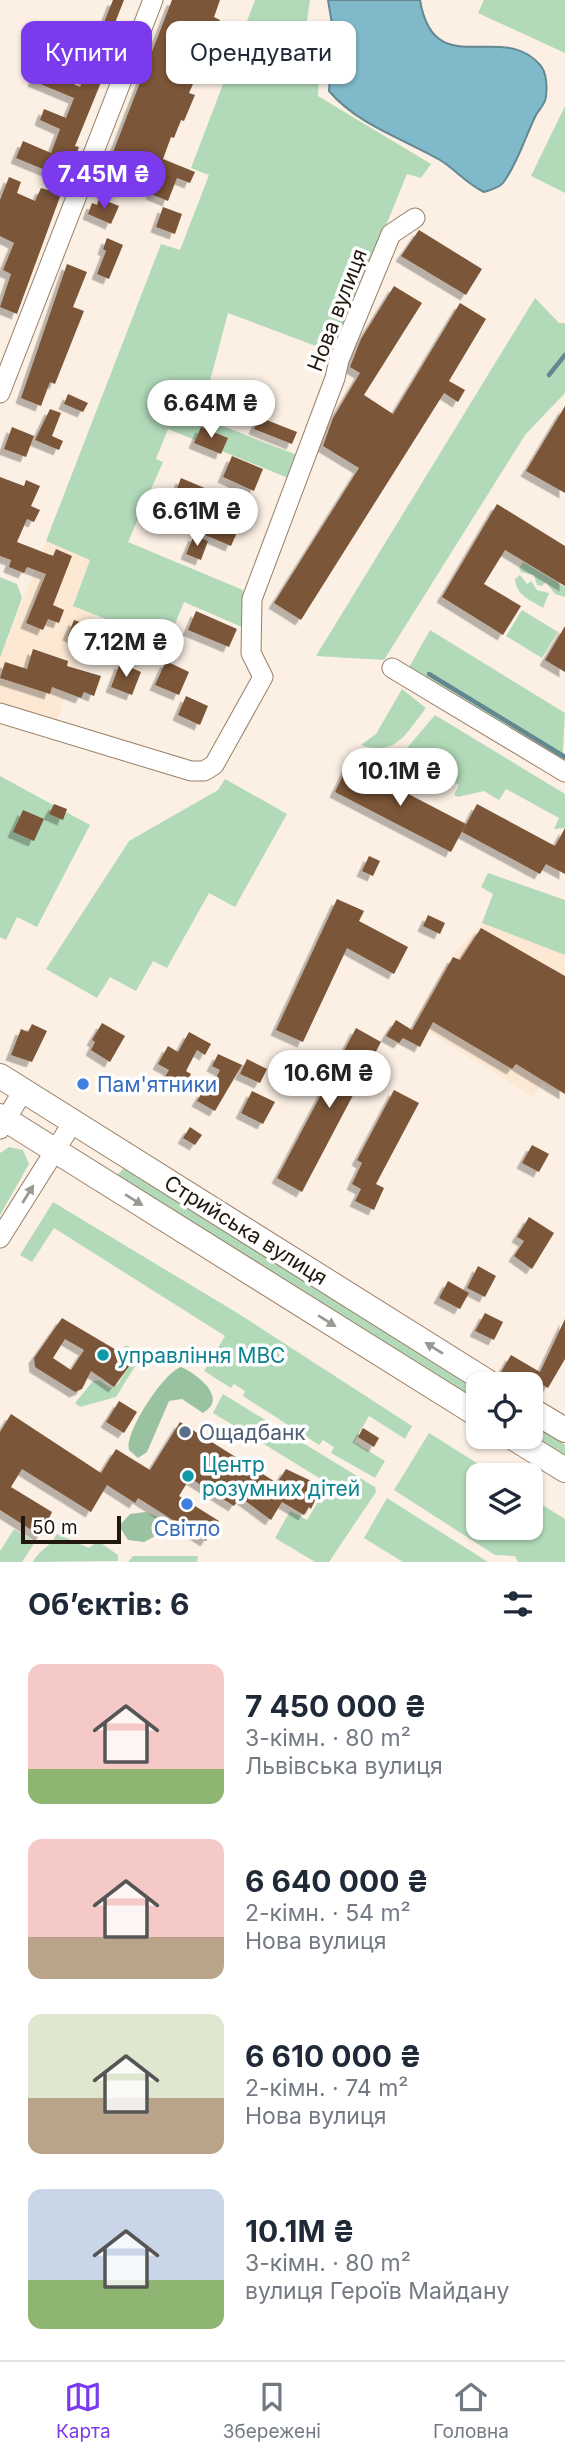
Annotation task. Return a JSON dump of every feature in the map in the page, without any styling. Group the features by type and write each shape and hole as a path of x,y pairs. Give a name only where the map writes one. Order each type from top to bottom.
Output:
{"main road":[{"name":"Стрийська вулиця","path":"0,1076 473,1372"},
{"name":"Стрийська вулиця","path":"2,1121 56,1150 466,1407"},
{"path":"109,1184 113,1166 127,1156"},
{"path":"543,1417 565,1430"},
{"path":"531,1449 565,1470"}],"street":[{"path":"0,393 153,0"},
{"name":"Нова вулиця","path":"0,713 191,771 204,771 214,765 263,677 251,653 252,598 335,378 339,360 391,234 415,218"},
{"path":"392,667 565,772"},
{"path":"2,1121 23,1091"},
{"path":"0,1238 74,1122"}],"shaded area":[{"path":"46,541 90,560 73,605 95,614 57,720 0,702 0,658"},
{"path":"482,923 565,955 565,1097 542,1083 533,1097 413,1022 453,955"}],"green space":[{"path":"255,0 310,0 307,21 247,21"},
{"path":"484,0 565,0 565,53 478,13"},
{"path":"223,84 319,84 318,96 431,164 421,178 407,174 334,353 228,313 207,392 214,395 205,419 297,455 288,478 168,429 156,459 163,462 128,542 243,590 242,627 184,602 167,643 73,606 90,560 46,541 161,244 180,250 209,175 191,168"},
{"path":"565,106 565,193 531,176"},
{"path":"535,298 559,323 565,323 565,393 525,435 384,660 316,656"},
{"path":"523,562 565,587 565,597 555,594 546,582 542,586 537,585 534,575 521,572 519,568"},
{"path":"520,575 527,584 531,581 537,590 549,593 543,608 518,590 515,579"},
{"path":"0,577 17,584 22,598 0,658"},
{"path":"522,610 558,632 542,658 506,636"},
{"path":"430,630 565,713 562,765 408,669"},
{"path":"402,689 426,708 406,734 392,745 373,748 361,745 376,734"},
{"path":"435,715 565,794 565,828 554,829 559,818 506,789 499,800 484,791 458,797 454,795 459,785 408,758 403,768 400,766 401,755"},
{"path":"0,776 90,825 37,927 17,917 6,940 0,937"},
{"path":"225,779 287,814 235,907 209,893 167,968 153,961 136,991 110,977 97,998 46,969 129,841 218,790"},
{"path":"488,873 565,900 565,955 482,923 493,894 481,887"},
{"path":"9,1147 23,1150 29,1164 0,1215 0,1153"},
{"path":"124,1168 466,1382 466,1393 117,1175"},
{"path":"53,1202 239,1314 412,1426 405,1439 369,1416 354,1442 385,1461 375,1478 331,1453 334,1447 323,1440 319,1445 243,1396 245,1391 234,1384 231,1388 204,1371 225,1336 54,1228 32,1262 20,1255"},
{"path":"126,1345 142,1355 116,1397 80,1407 75,1403 93,1381 99,1380 110,1388 118,1384 132,1361 122,1351"},
{"path":"181,1367 208,1387 213,1400 210,1407 203,1413 182,1399 169,1401 147,1452 138,1458 129,1450 129,1442 139,1418 165,1380"},
{"path":"223,1394 375,1487 376,1492 329,1562 315,1562 275,1538 290,1511 307,1520 329,1484 213,1413"},
{"path":"543,1431 565,1445 565,1456 543,1442"},
{"path":"429,1433 477,1463 466,1463 466,1536 394,1490"},
{"path":"387,1498 488,1562 403,1562 364,1538"},
{"path":"543,1505 565,1519 565,1562 518,1562 515,1556 495,1555 472,1540 543,1540"},
{"path":"146,1512 161,1519 159,1534 144,1542 128,1540 119,1526 130,1514"},
{"path":"14,1529 35,1542 22,1562 0,1562 0,1551"},
{"path":"57,1534 89,1548 98,1541 118,1555 118,1561 33,1562"},
{"path":"133,1556 198,1556 197,1562 128,1562"}],"water":[{"path":"328,0 420,0 428,25 439,39 454,45 508,48 525,53 541,66 546,81 545,100 513,167 501,185 484,192 478,189 440,160 367,122 341,103 329,91 329,84 356,84 356,21 332,21"}],"building":[{"path":"113,0 124,0 116,21 105,21"},
{"path":"172,0 220,0 214,17 220,21 166,21 166,84 193,84 189,93 195,95 184,121 181,120 174,138 171,137 163,159 195,172 190,183 177,178 168,201 151,194 159,174 141,166 132,186 103,178 139,84 152,84 152,52"},
{"path":"40,84 74,84 80,87 81,84 100,84 75,146 79,147 67,179 16,158 23,141 51,153 60,129 40,120 44,109 66,118 74,98"},
{"path":"9,177 21,182 17,193 35,201 41,188 61,194 17,314 0,307 11,274 3,270 14,243 0,236 0,200"},
{"path":"99,198 119,206 111,224 88,214 92,203 97,205"},
{"path":"163,207 182,214 175,234 156,227"},
{"path":"419,230 482,269 466,295 401,256"},
{"path":"107,238 123,245 109,279 97,274 106,251 103,249"},
{"path":"67,264 87,272 73,307 84,311 55,384 50,382 41,406 21,398"},
{"path":"394,286 422,303 364,395 393,414 460,303 486,319 449,381 465,390 458,402 444,393 301,620 274,603 359,468 323,446 333,418 360,373 350,367 361,339"},
{"path":"68,394 88,403 83,412 64,404"},
{"path":"565,406 565,493 526,471"},
{"path":"50,409 61,413 52,436 63,441 59,450 35,440"},
{"path":"259,417 297,432 292,444 254,429"},
{"path":"12,427 34,436 26,457 4,449"},
{"path":"201,427 228,438 221,454 194,443"},
{"path":"232,456 263,469 254,491 223,477"},
{"path":"0,477 24,486 26,480 40,486 31,506 40,510 34,522 27,519 17,542 53,556 56,549 72,556 53,605 64,610 59,623 48,619 43,630 26,623 46,574 27,567 24,573 9,567 11,560 0,556"},
{"path":"181,478 207,489 203,499 244,516 231,546 203,534 211,515 173,499"},
{"path":"497,504 565,546 565,586 505,550 484,584 521,606 503,635 442,597"},
{"path":"194,535 208,541 201,560 186,554"},
{"path":"196,611 237,629 229,647 188,630"},
{"path":"74,620 88,625 82,641 68,635"},
{"path":"565,626 565,672 545,660"},
{"path":"33,649 68,661 67,666 101,676 94,696 84,692 81,698 52,687 50,694 0,678 5,662 27,669"},
{"path":"166,661 189,672 179,695 155,685"},
{"path":"120,663 141,672 132,695 111,687"},
{"path":"186,696 208,706 200,725 178,715"},
{"path":"349,763 466,824 451,852 335,792"},
{"path":"54,804 67,809 63,820 49,814"},
{"path":"477,804 555,846 565,828 565,874 546,864 540,874 462,832"},
{"path":"23,810 44,819 34,841 13,832"},
{"path":"369,856 380,861 373,876 362,871"},
{"path":"337,899 364,911 359,921 408,947 394,974 347,948 303,1042 276,1030"},
{"path":"428,915 445,923 440,934 423,926"},
{"path":"481,928 565,976 565,1094 516,1064 512,1069 433,1022 420,1047 403,1038 399,1043 386,1036 396,1020 412,1030 453,957 460,960"},
{"path":"102,1023 125,1036 110,1062 91,1050 95,1042 92,1040"},
{"path":"32,1024 47,1031 32,1062 11,1055 21,1029 28,1032"},
{"path":"356,1028 381,1042 302,1192 277,1178"},
{"path":"189,1032 211,1044 205,1055 197,1050 186,1071 191,1074 186,1084 181,1081 176,1089 162,1082 169,1070 158,1064 168,1046 178,1052"},
{"path":"218,1054 242,1065 215,1111 197,1101 203,1091 208,1094 220,1070 212,1066"},
{"path":"247,1059 267,1069 260,1083 240,1074"},
{"path":"394,1090 419,1103 376,1184 384,1188 374,1210 355,1201 361,1189 352,1184 362,1163 357,1160"},
{"path":"252,1091 275,1102 263,1124 241,1113"},
{"path":"190,1127 202,1135 195,1145 183,1138"},
{"path":"532,1145 549,1154 539,1172 522,1163"},
{"path":"529,1217 554,1233 532,1269 514,1256 524,1241 517,1237"},
{"path":"478,1266 496,1276 485,1297 467,1288"},
{"path":"448,1281 469,1293 460,1309 439,1298"},
{"path":"485,1313 503,1322 494,1340 475,1331"},
{"name":"управління МВС","path":"62,1318 130,1358 130,1365 114,1387 91,1371 82,1389 75,1392 35,1367 34,1358","holes":["65,1339 84,1350 71,1370 53,1358"]},
{"path":"565,1319 565,1359 548,1388 543,1385 543,1372 540,1372"},
{"path":"511,1355 540,1372 501,1372"},
{"path":"119,1401 137,1412 124,1433 106,1422"},
{"path":"11,1414 101,1473 116,1449 150,1470 180,1422 277,1483 286,1469 322,1486 311,1509 309,1507 304,1515 282,1502 271,1520 240,1497 234,1506 190,1478 179,1496 219,1521 206,1541 138,1498 135,1503 107,1485 91,1512 22,1469 11,1487 52,1512 41,1536 0,1510 0,1432"},
{"path":"363,1428 379,1438 374,1447 358,1437"}],"waterway":[{"path":"549,375 565,355"},
{"path":"429,674 565,757"}],"place":[{"name":"Пам'ятники","path":"83,1084"},
{"name":"управління МВС","path":"103,1355"},
{"name":"Ощадбанк","path":"185,1432"},
{"name":"Центр розумних дітей","path":"188,1476"},
{"name":"Світло","path":"187,1504"}]}
